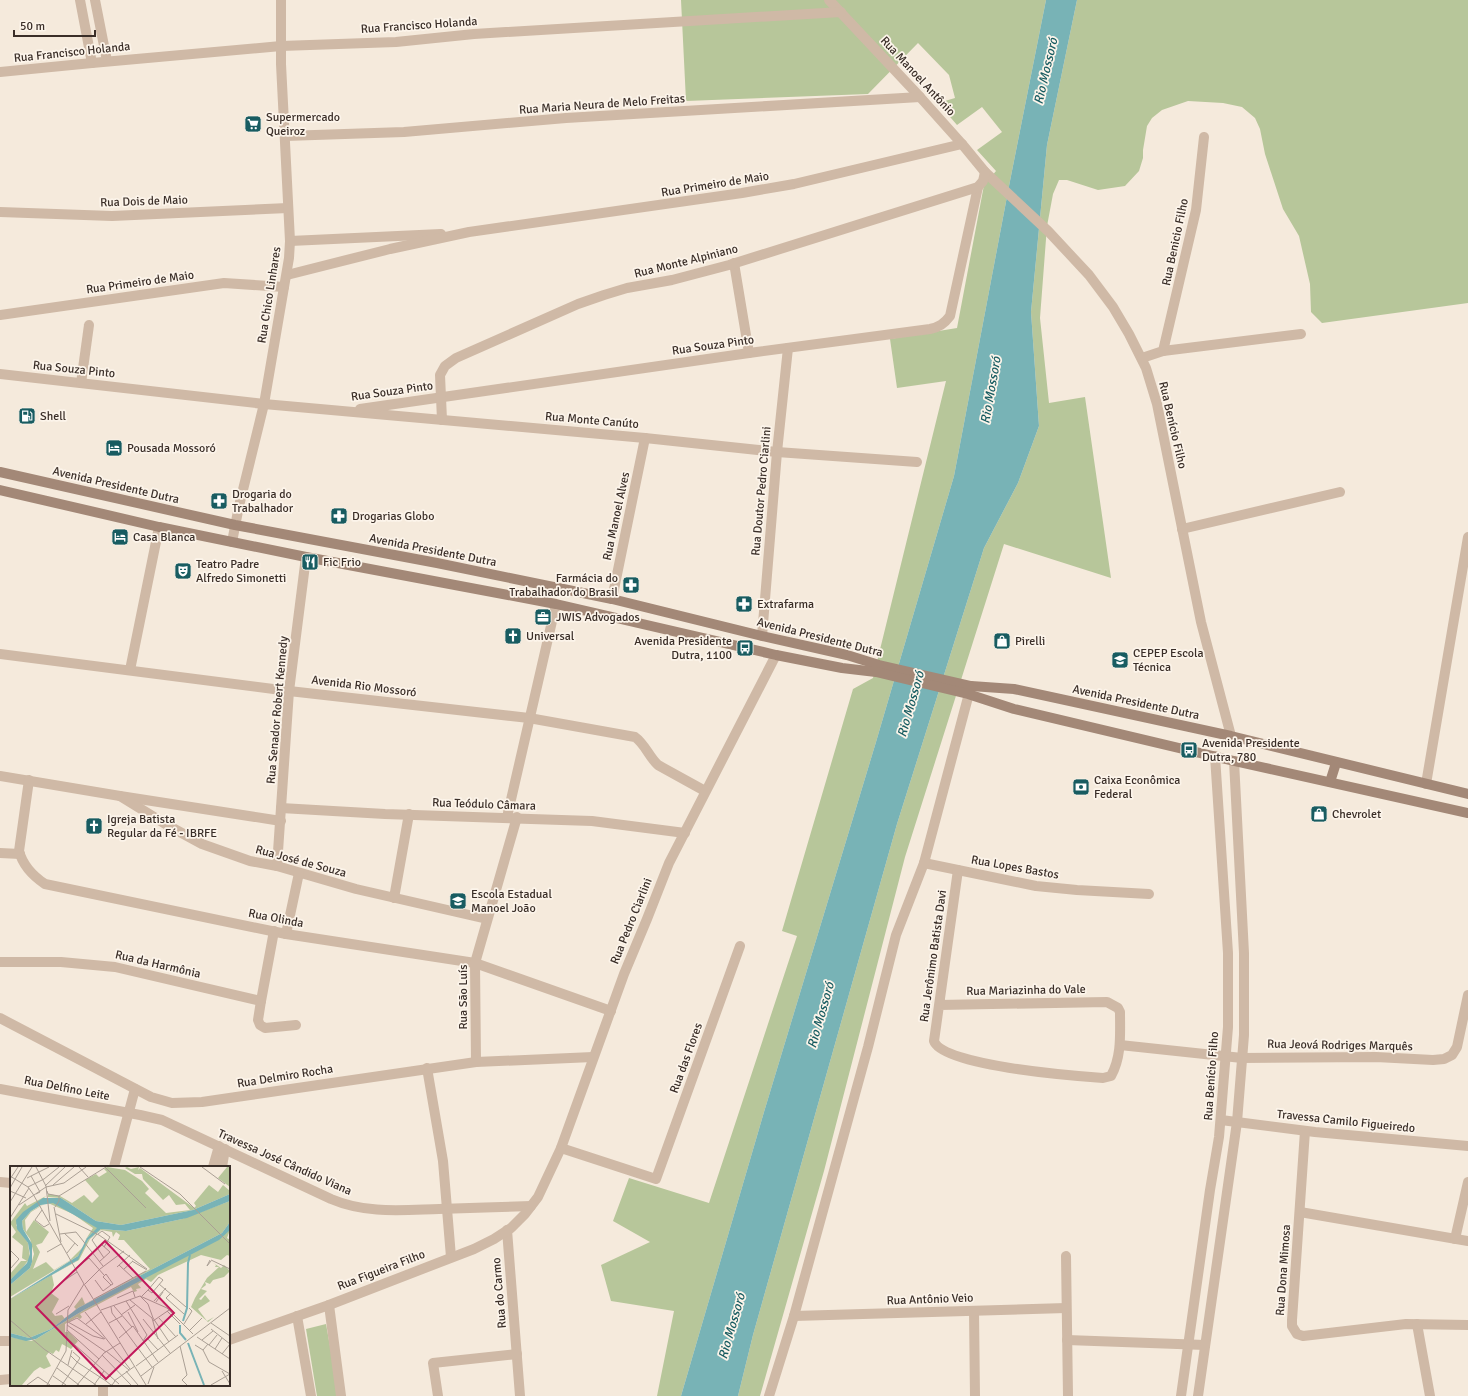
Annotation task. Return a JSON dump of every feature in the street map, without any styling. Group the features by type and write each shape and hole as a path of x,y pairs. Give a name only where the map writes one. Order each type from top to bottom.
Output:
{"main road":[{"name":"Avenida Presidente Dutra","path":"0,472 235,525 437,563 612,599 762,636 847,655 877,669"},
{"path":"12,492 15,475"},
{"name":"Avenida Presidente Dutra","path":"0,490 159,527 232,542 556,604 776,655 842,668 877,669 965,689 1014,709 1234,761 1468,813"},
{"path":"435,581 437,563"},
{"name":"Avenida Presidente Dutra","path":"965,689 1014,688 1232,736 1336,763 1468,794"},
{"path":"1330,782 1336,763"}],"street":[{"path":"80,0 92,63"},
{"path":"95,0 107,61"},
{"name":"Rua Chico Linhares","path":"232,542 264,404 287,275 290,241 281,46 281,0"},
{"name":"Rua Manoel Antônio","path":"829,0 920,97 985,172"},
{"name":"Rua Francisco Holanda","path":"0,72 281,46 396,42 474,34 841,12"},
{"name":"Rua Maria Neura de Melo Freitas","path":"285,136 404,132 566,118 920,97"},
{"name":"Rua Benicio Filho","path":"1163,351 1196,210 1204,137"},
{"name":"Rua Primeiro de Maio","path":"287,275 390,249 469,232 742,193 794,184 962,144"},
{"path":"978,187 983,181 985,172"},
{"name":"Rua Benício Filho","path":"985,172 1048,231 1088,275 1113,307 1142,358 1158,404 1201,622 1232,736"},
{"name":"Rua Monte Alpiniano","path":"442,420 440,375 445,366 456,358 578,304 627,288 679,278 734,263 978,187"},
{"name":"Rua Souza Pinto","path":"344,411 749,353 930,329 940,326 946,322 950,316 978,187"},
{"name":"Rua Dois de Maio","path":"0,212 112,216 288,208"},
{"name":"Rua Primeiro de Maio","path":"290,241 469,232"},
{"path":"734,263 749,353"},
{"name":"Rua Primeiro de Maio","path":"0,315 224,283 284,287"},
{"path":"81,383 89,325"},
{"path":"1142,358 1163,351 1301,334"},
{"name":"Rua Doutor Pedro Ciarlini","path":"762,636 776,452 788,348"},
{"name":"Rua Souza Pinto","path":"0,374 264,404"},
{"name":"Rua Monte Canúto","path":"264,404 645,438 776,452 917,462"},
{"name":"Rua Manoel Alves","path":"612,599 645,438"},
{"path":"1182,529 1340,492"},
{"path":"130,670 159,527"},
{"path":"1426,784 1468,537"},
{"name":"Rua Senador Robert Kennedy","path":"277,866 289,691 306,557"},
{"name":"Rua São Luís","path":"476,1062 475,963 512,817 529,718 556,604"},
{"name":"Avenida Rio Mossoró","path":"0,654 289,691 529,718 634,736 640,740 658,765 705,791"},
{"name":"Rua Pedro Ciarlini","path":"531,1206 538,1197 561,1148 624,974 669,862 776,655"},
{"path":"769,1396 794,1316 868,1047 896,935 924,863 965,689"},
{"name":"Rua Benício Filho","path":"1181,1396 1221,1120 1228,1026 1228,953 1216,756"},
{"path":"1198,1396 1237,1122 1244,1035 1244,973 1234,761"},
{"name":"Rua José de Souza","path":"0,776 281,821"},
{"path":"0,854 20,854 19,851 29,780"},
{"name":"Rua José de Souza","path":"120,796 167,825 202,844 250,861 277,866 298,873 394,898 487,920"},
{"name":"Rua Teódulo Câmara","path":"281,808 592,821 685,833"},
{"path":"394,898 409,814"},
{"path":"1222,852 1238,852"},
{"name":"Rua Olinda","path":"20,854 23,862 30,871 36,878 45,884 286,934 475,963 611,1011"},
{"name":"Rua Lopes Bastos","path":"924,863 1036,886 1149,894"},
{"name":"Rua Jerônimo Batista Davi","path":"958,870 934,1041 936,1045 948,1054 1022,1071 1103,1078 1111,1076 1114,1070 1120,1045"},
{"path":"286,934 298,873"},
{"path":"274,931 258,1020 260,1025 265,1028 296,1025"},
{"name":"Rua das Flores","path":"561,1148 656,1179 740,946"},
{"name":"Rua da Harmônia","path":"0,962 61,962 115,967 261,1002"},
{"path":"1228,974 1244,973"},
{"name":"Rua Jeová Rodriges Marquês","path":"1120,1045 1242,1058 1376,1057 1433,1060 1444,1059 1452,1055 1457,1047 1468,995"},
{"name":"Rua Mariazinha do Vale","path":"939,1005 1107,1002 1113,1004 1120,1012 1120,1045"},
{"name":"Rua Delmiro Rocha","path":"0,1018 151,1097 172,1103 202,1102 476,1062 593,1057"},
{"path":"427,1068 443,1161 451,1257"},
{"name":"Rua Delfino Leite","path":"0,1088 129,1113"},
{"path":"114,1166 135,1089"},
{"name":"Travessa José Cândido Viana","path":"129,1113 162,1120 344,1205 386,1210 531,1206"},
{"name":"Travessa Camilo Figueiredo","path":"1221,1120 1468,1146"},
{"name":"Rua Dona Mimosa","path":"1306,1130 1292,1326 1297,1334 1303,1336 1381,1326 1417,1324 1468,1325"},
{"path":"213,1166 222,1148"},
{"path":"222,1148 222,1166"},
{"path":"0,1182 10,1183"},
{"path":"1455,1239 1468,1182"},
{"name":"Rua Figueira Filho","path":"230,1340 329,1305 474,1249 494,1239 507,1230 525,1214 531,1206"},
{"path":"1300,1212 1468,1241"},
{"name":"Rua do Carmo","path":"507,1230 520,1396"},
{"path":"1066,1256 1068,1396"},
{"path":"329,1305 341,1396"},
{"name":"Rua Antônio Veio","path":"794,1316 1066,1308"},
{"path":"974,1311 975,1396"},
{"path":"297,1316 311,1396"},
{"path":"1417,1324 1430,1396"},
{"path":"1067,1340 1188,1345 1205,1344"},
{"path":"438,1396 433,1362 517,1354"},
{"path":"0,1380 10,1379"}],"green space":[{"path":"681,0 1046,0 954,476 876,742 764,1112 681,1396 657,1396 674,1311 611,1301 601,1265 650,1242 613,1221 629,1178 709,1203 797,936 782,931 853,689 873,678 946,381 897,388 890,339 957,328 984,185 996,171 977,150 1002,132 982,107 957,125 938,103 955,98 949,75 918,43 868,94 686,101"},
{"path":"1077,0 1468,0 1468,303 1322,323 1311,312 1310,284 1299,236 1283,209 1265,154 1260,129 1255,118 1242,107 1223,103 1188,101 1162,110 1152,118 1147,126 1143,158 1139,171 1125,186 1098,190 1067,180 1059,180 1053,194 1047,226 1040,318 1049,403 1085,397 1111,578 1004,544 905,857 824,1171 760,1396 738,1396 753,1335 897,824 984,548 1018,483 1039,426 1031,312 1047,145"},
{"path":"326,1324 339,1396 317,1396 306,1329"}],"water":[{"name":"Rio Mossoró","path":"1046,0 1077,0 1047,145 1031,312 1039,426 1018,483 984,548 897,824 753,1335 738,1396 681,1396 764,1112 876,742 954,476"}],"place":[{"name":"Supermercado Queiroz","path":"253,124"},
{"name":"Shell","path":"27,416"},
{"name":"Pousada Mossoró","path":"114,448"},
{"name":"Drogaria do Trabalhador","path":"219,501"},
{"name":"Drogarias Globo","path":"339,516"},
{"name":"Casa Blanca","path":"120,537"},
{"name":"Fic Frio","path":"310,562"},
{"name":"Teatro Padre Alfredo Simonetti","path":"183,571"},
{"name":"Farmácia do Trabalhador do Brasil","path":"631,585"},
{"name":"Extrafarma","path":"744,604"},
{"name":"JWIS Advogados","path":"543,617"},
{"name":"Universal","path":"513,636"},
{"name":"Pirelli","path":"1002,641"},
{"name":"Avenida Presidente Dutra, 1100","path":"745,648"},
{"name":"CEPEP Escola Técnica","path":"1120,660"},
{"name":"Avenida Presidente Dutra, 780","path":"1189,750"},
{"name":"Caixa Econômica Federal","path":"1081,787"},
{"name":"Chevrolet","path":"1319,814"},
{"name":"Igreja Batista Regular da Fé - IBRFE","path":"94,826"},
{"name":"Escola Estadual Manoel João","path":"458,901"}]}
